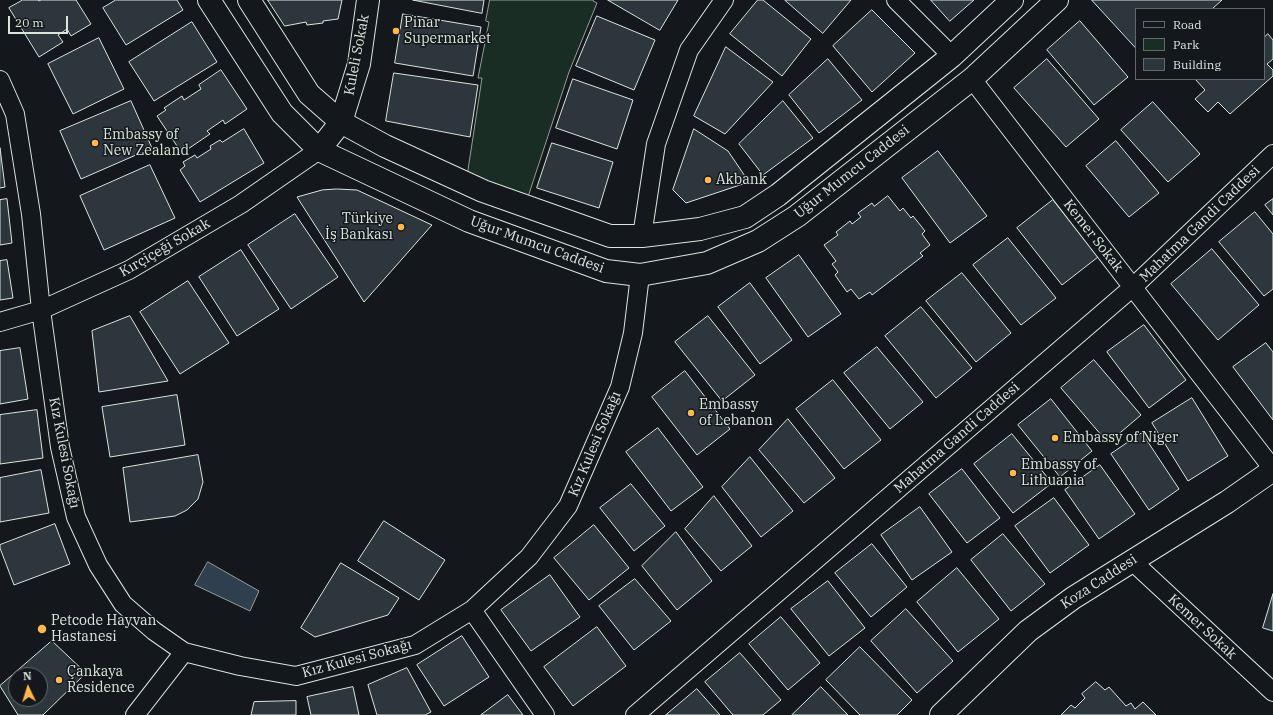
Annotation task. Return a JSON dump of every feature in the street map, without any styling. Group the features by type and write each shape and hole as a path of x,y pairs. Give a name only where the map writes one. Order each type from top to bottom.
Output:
{"main road":[{"name":"Uğur Mumcu Caddesi","path":"209,0 282,113 319,150 469,221 606,271 640,275 707,263 758,241 797,216 972,79 1057,0"},
{"name":"Uğur Mumcu Caddesi","path":"249,0 309,94 341,122 385,146 483,191 610,236 642,236 700,229 745,217 778,195 952,56 1012,0"},
{"name":"Kuleli Sokak","path":"319,150 341,122 359,64 368,0"},
{"path":"952,56 972,79"},
{"name":"Koza Caddesi","path":"941,715 1028,631 1073,598 1227,502 1273,469"}],"street":[{"path":"642,236 656,144 689,50 724,0"},
{"path":"896,0 952,56"},
{"name":"Kemer Sokak","path":"972,79 1273,469"},
{"name":"Kız Kulesi Sokağı","path":"0,80 15,114 31,214 41,310 60,447 76,517 98,565 123,604 154,631 184,652 240,666 296,676 415,645 472,610 529,557 568,506 620,387 633,333 640,275"},
{"name":"Kırçiçeği Sokak","path":"0,322 41,310 129,270 241,204 319,150"},
{"name":"Mahatma Gandi Caddesi","path":"635,715 1133,288 1273,154"},
{"name":"Kemer Sokak","path":"1132,561 1273,692"},
{"path":"472,610 545,715"},
{"path":"135,715 184,652"}],"green space":[{"path":"490,0 593,0 597,3 569,72 525,206 466,183 482,78 478,78 489,22 486,21"}],"water":[{"path":"208,562 259,591 250,611 195,585"}],"building":[{"path":"23,0 76,0 91,24 71,36 67,29 58,35 63,42 39,57 9,8"},
{"path":"116,0 177,0 183,10 126,45 103,8"},
{"path":"268,0 342,0 338,19 323,21 323,23 307,25 306,22 285,26"},
{"path":"413,0 484,0 482,13"},
{"path":"608,0 678,0 660,30"},
{"path":"758,0 763,0 811,39 782,76 730,34"},
{"path":"785,0 851,0 823,33"},
{"path":"931,0 974,0 950,21"},
{"path":"1092,0 1222,0 1213,8 1135,8 1135,47"},
{"path":"872,10 915,53 872,92 833,46"},
{"path":"403,14 481,27 473,76 395,63"},
{"path":"597,16 655,40 634,90 576,66"},
{"path":"1080,21 1128,77 1094,105 1047,50"},
{"path":"192,22 217,62 154,101 129,62"},
{"path":"1268,34 1273,40 1273,59 1267,64 1273,70 1273,76 1230,114 1218,102 1208,112 1195,99 1205,90 1196,80 1265,80 1265,37"},
{"path":"99,38 124,89 73,114 48,64"},
{"path":"726,47 773,82 725,134 694,116"},
{"path":"828,59 862,100 819,133 789,95"},
{"path":"1047,59 1099,119 1066,147 1014,88"},
{"path":"221,70 247,109 225,124 223,120 207,131 210,134 188,149 185,145 179,149 157,116 166,110 164,108 182,96 184,100 201,89 199,85"},
{"path":"394,73 478,85 470,137 386,121"},
{"path":"573,79 633,100 617,149 556,128"},
{"path":"131,101 152,148 81,179 60,131"},
{"path":"783,101 813,138 763,175 739,144"},
{"path":"1153,102 1200,154 1168,182 1121,130"},
{"path":"244,129 264,163 200,202 180,170 185,166 183,162 195,155 197,158 211,149 210,146 220,140 222,142"},
{"path":"694,129 728,151 749,182 686,203 673,190"},
{"path":"1116,141 1159,193 1129,217 1086,166"},
{"path":"552,143 613,162 599,208 537,188"},
{"path":"0,148 5,187 0,188"},
{"path":"938,151 987,216 950,243 902,178"},
{"path":"150,165 175,218 104,250 80,196"},
{"path":"322,190 357,190 432,225 364,302 297,197"},
{"path":"888,196 900,211 903,208 911,218 913,216 925,231 922,234 930,245 920,253 923,256 872,295 870,292 859,299 851,289 847,292 835,275 838,272 832,264 836,261 824,245 838,235 836,232 850,221 852,224 861,217 858,213 872,203 874,206"},
{"path":"7,199 12,243 0,245 0,200"},
{"path":"1273,199 1273,215 1265,205"},
{"path":"1053,200 1098,257 1062,285 1017,228"},
{"path":"1255,212 1273,234 1273,289 1264,296 1219,242"},
{"path":"295,214 338,277 291,309 248,245"},
{"path":"1008,238 1056,298 1021,325 973,265"},
{"path":"1212,249 1259,305 1218,340 1171,284"},
{"path":"241,250 279,309 237,336 199,277"},
{"path":"799,255 841,314 808,337 766,278"},
{"path":"7,260 13,298 0,300 0,261"},
{"path":"962,273 1011,333 976,362 926,301"},
{"path":"188,281 229,343 180,374 140,312"},
{"path":"750,283 792,340 760,364 718,307"},
{"path":"921,307 972,368 936,398 885,336"},
{"path":"130,316 168,381 99,392 92,331"},
{"path":"708,316 755,375 722,401 675,342"},
{"path":"1144,325 1186,380 1149,408 1107,352"},
{"path":"1266,343 1273,352 1273,420 1233,367"},
{"path":"877,347 923,402 890,429 844,373"},
{"path":"20,348 28,399 0,404 0,351"},
{"path":"1094,360 1141,415 1108,443 1061,388"},
{"name":"Embassy of Lebanon","path":"685,371 730,429 697,455 652,397"},
{"path":"833,380 881,440 844,469 796,409"},
{"path":"177,395 185,445 110,457 102,407"},
{"path":"1192,398 1228,456 1188,481 1152,423"},
{"name":"Embassy of Niger","path":"1051,399 1092,451 1060,477 1018,425"},
{"path":"37,410 43,458 0,464 0,415"},
{"path":"788,419 835,478 804,503 759,450"},
{"path":"658,428 703,487 671,511 626,452"},
{"path":"1142,433 1179,489 1149,510 1111,454"},
{"name":"Embassy of Lithuania","path":"1012,434 1052,483 1013,513 974,464"},
{"path":"198,455 203,482 198,499 187,510 175,516 130,522 123,468"},
{"path":"750,457 793,511 761,537 722,487"},
{"path":"1100,465 1135,514 1099,539 1065,490"},
{"path":"962,469 1000,518 967,543 929,494"},
{"path":"41,470 49,513 0,522 0,478"},
{"path":"631,484 665,526 634,551 600,508"},
{"path":"714,496 752,546 721,571 685,529"},
{"path":"1054,498 1089,545 1050,573 1015,526"},
{"path":"920,507 952,552 912,580 881,535"},
{"path":"384,521 445,560 419,600 358,561"},
{"path":"55,524 70,564 14,585 0,545"},
{"path":"594,525 629,568 589,600 554,558"},
{"path":"676,532 712,581 677,610 642,566"},
{"path":"1003,534 1045,584 1011,611 971,560"},
{"path":"872,544 907,587 871,617 835,573"},
{"path":"341,563 399,598 388,615 315,637 301,628"},
{"path":"957,568 999,619 958,652 917,602"},
{"path":"550,575 580,617 531,651 501,610"},
{"path":"635,579 671,621 634,650 599,606"},
{"path":"828,581 865,628 829,656 791,609"},
{"path":"1273,594 1273,631 1263,628"},
{"path":"906,609 953,661 917,693 871,641"},
{"path":"781,617 820,663 788,690 749,644"},
{"path":"597,627 626,666 573,706 544,667"},
{"path":"462,636 489,677 444,706 417,665"},
{"name":"Çankaya Residence","path":"52,641 86,673 43,715 18,715 13,707 48,707 48,667 22,667"},
{"path":"860,647 912,700 897,715 860,715 826,680"},
{"path":"740,653 781,700 763,715 733,715 705,682"},
{"path":"407,668 431,712 425,715 377,715 368,685"},
{"name":"Çankaya Residence","path":"8,679 8,699 0,686"},
{"path":"1096,682 1105,690 1109,687 1126,706 1131,703 1135,709 1143,702 1156,715 1061,715 1071,705 1075,708 1085,698 1082,694"},
{"path":"353,687 359,715 311,715 307,697"},
{"path":"821,687 848,715 792,715"},
{"path":"697,689 720,715 666,715"},
{"path":"508,695 523,715 481,715"},
{"path":"296,701 296,715 251,715 254,702"}],"place":[{"name":"Pinar Supermarket","path":"396,31"},
{"name":"Embassy of New Zealand","path":"95,143"},
{"name":"Akbank","path":"708,180"},
{"name":"Türkiye İş Bankası","path":"401,227"},
{"name":"Embassy of Lebanon","path":"691,413"},
{"name":"Embassy of Niger","path":"1055,438"},
{"name":"Embassy of Lithuania","path":"1013,473"},
{"name":"Petcode Hayvan Hastanesi","path":"42,629"},
{"name":"Çankaya Residence","path":"59,680"}]}
